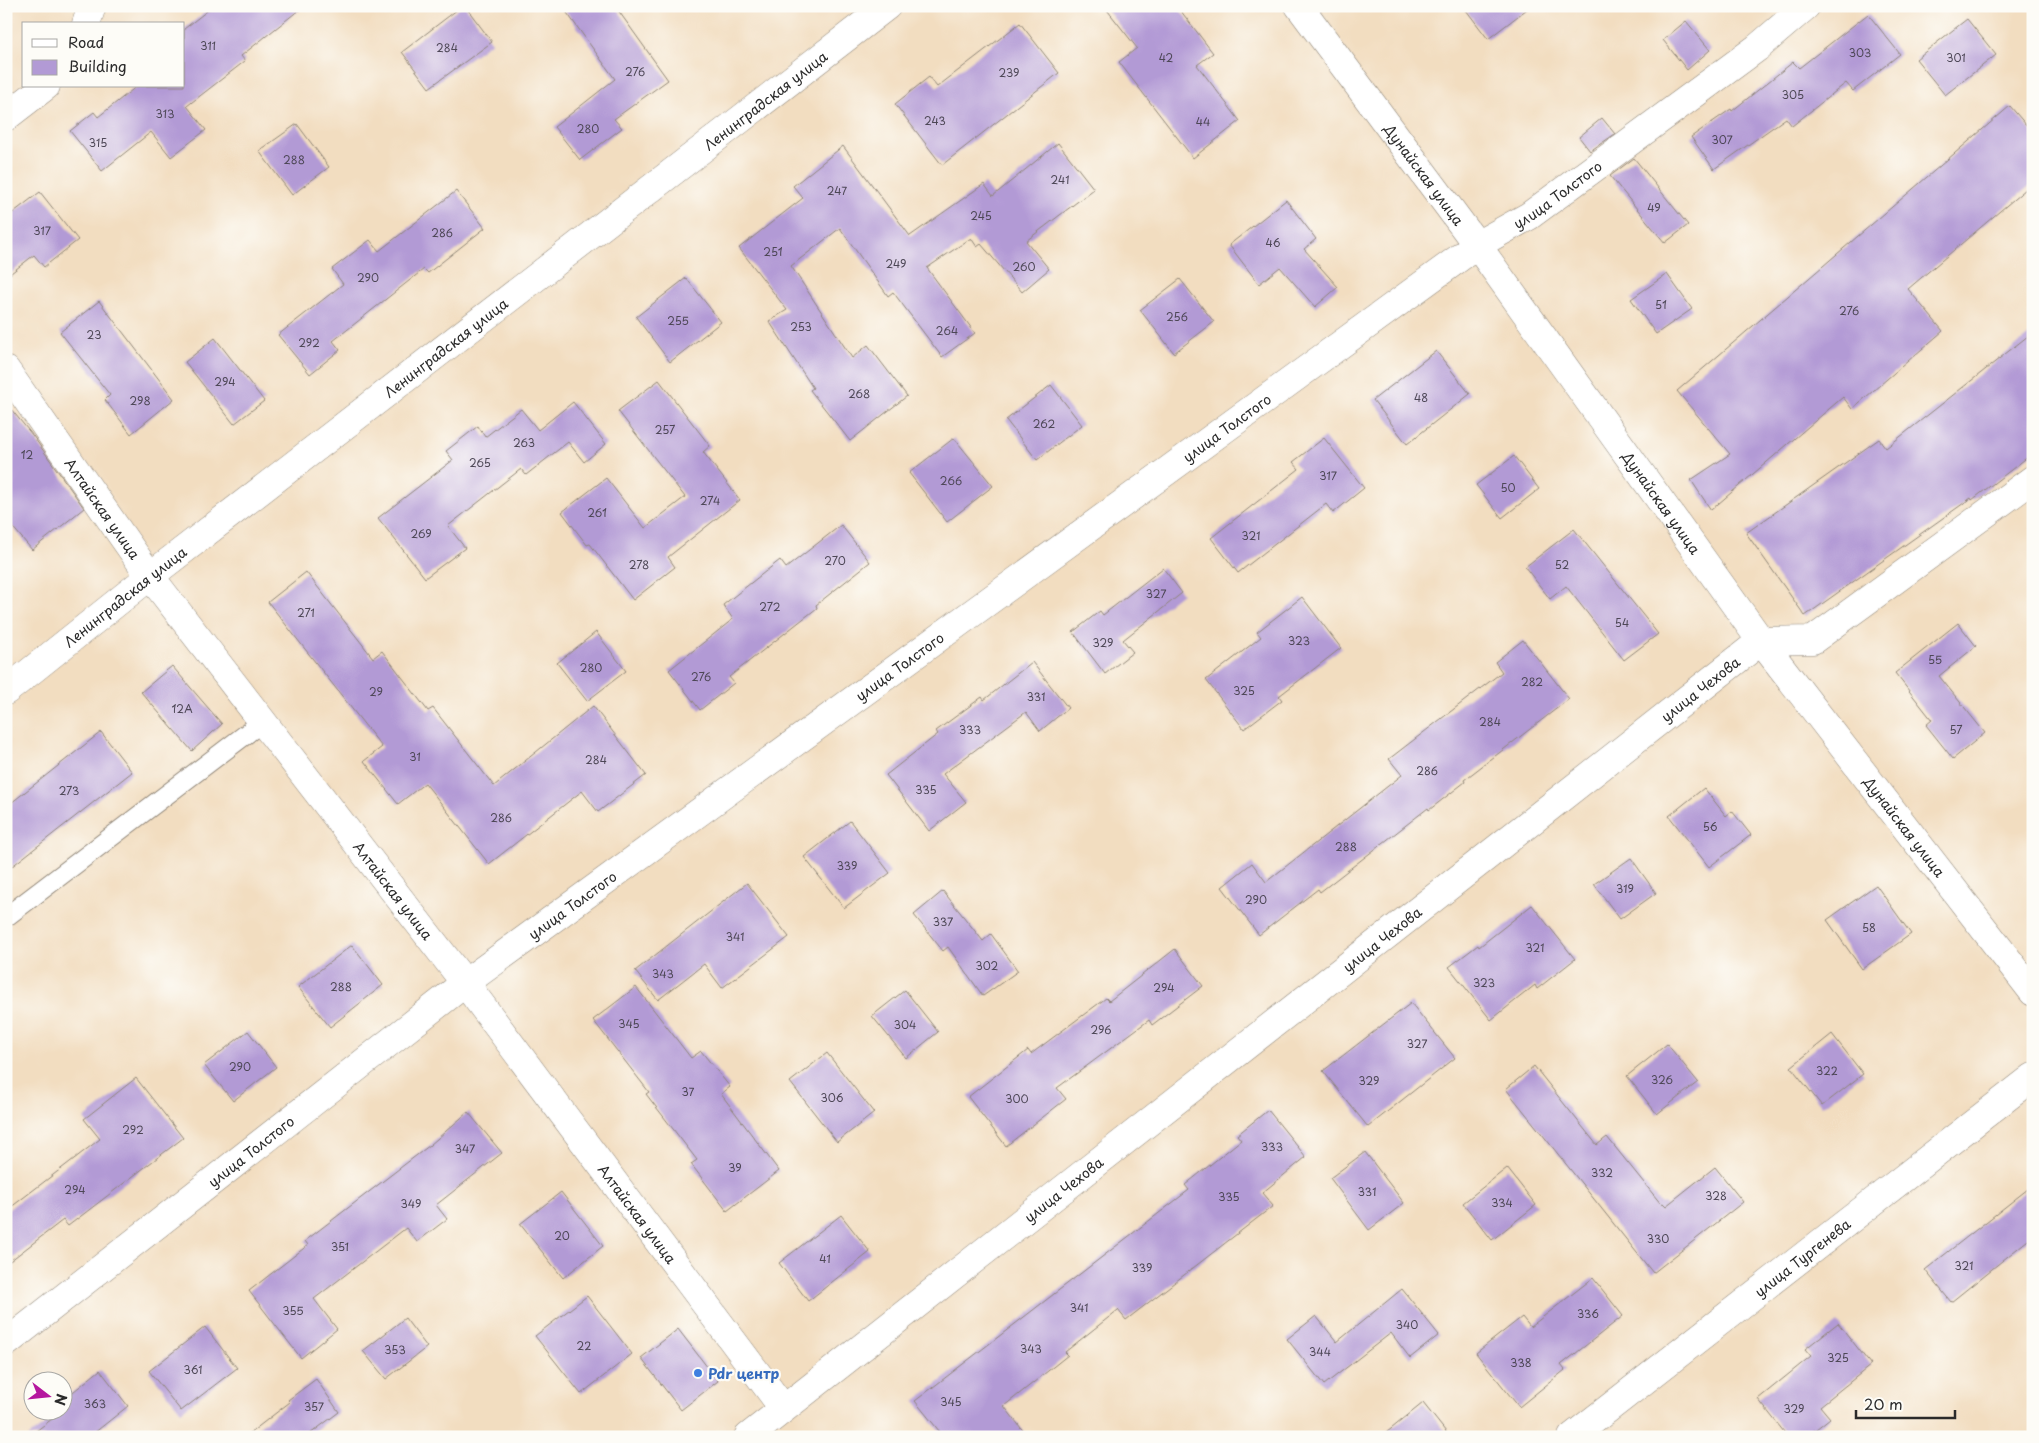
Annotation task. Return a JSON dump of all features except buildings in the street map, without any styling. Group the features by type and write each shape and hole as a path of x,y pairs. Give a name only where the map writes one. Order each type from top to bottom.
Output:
{"street":[{"path":"87,22 92,6"},
{"name":"Ленинградская улица","path":"6,691 150,576 887,6"},
{"name":"Дунайская улица","path":"1299,6 1477,245 1761,641 2033,992"},
{"name":"улица Толстого","path":"6,1343 465,983 1477,245 1529,216 1757,48 1806,6"},
{"path":"6,117 43,88"},
{"name":"Алтайская улица","path":"6,370 150,576 465,983 783,1408"},
{"path":"1761,641 1813,640 2033,479"},
{"name":"улица Чехова","path":"748,1437 1761,641"},
{"name":"улица Тургенева","path":"1572,1437 2033,1077"}],"lane":[{"path":"6,917 262,722"}],"place":[{"name":"Pdr центр","path":"698,1373"}]}
